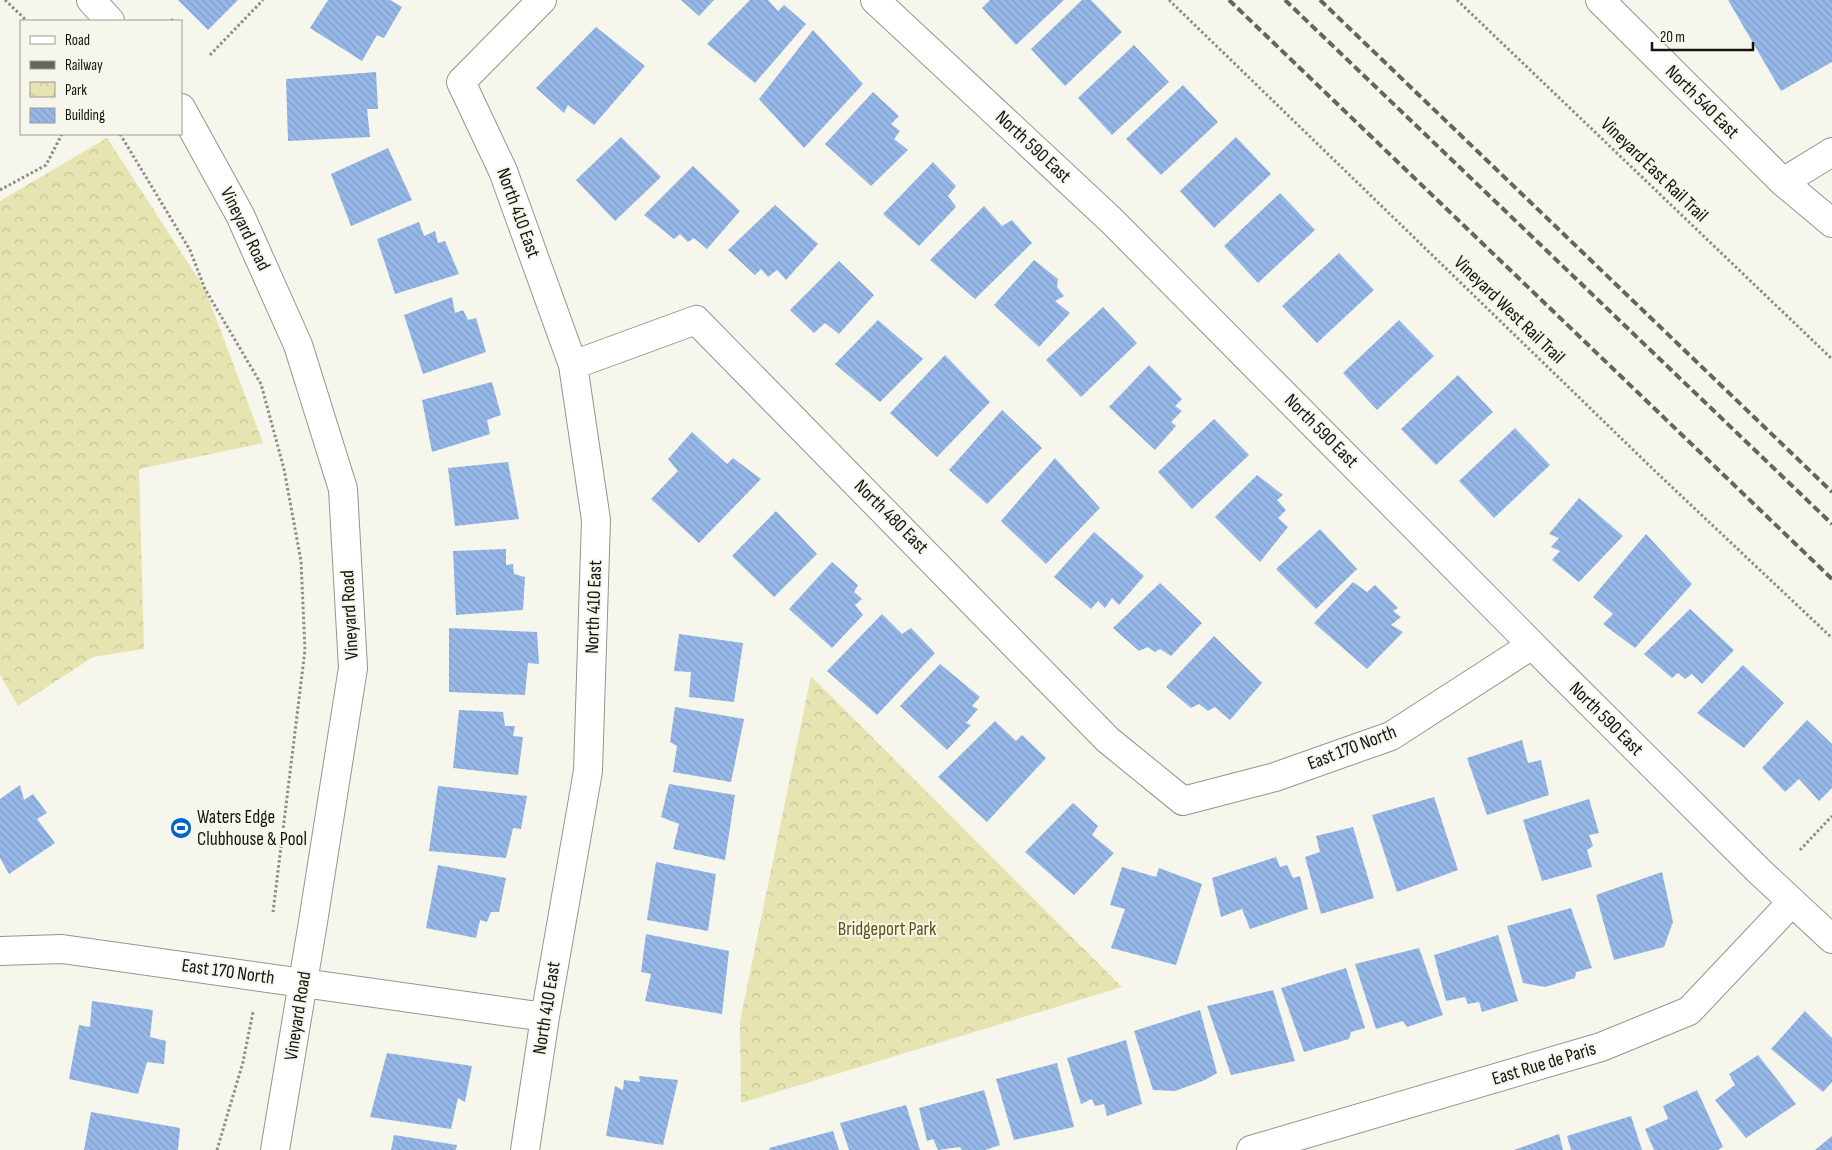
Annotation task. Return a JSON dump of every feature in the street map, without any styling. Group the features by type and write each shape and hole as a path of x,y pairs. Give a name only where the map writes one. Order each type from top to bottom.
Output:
{"street":[{"path":"91,0 109,20"},
{"name":"North 410 East","path":"525,1150 545,1017 588,771 596,520 573,365 503,170 461,82 542,0"},
{"name":"North 590 East","path":"875,0 1112,221 1532,645 1759,871 1832,939"},
{"name":"North 540 East","path":"1600,0 1783,182 1832,223"},
{"name":"Vineyard Road","path":"182,110 240,215 298,345 343,489 353,668 275,1150"},
{"path":"1783,182 1832,152"},
{"name":"North 480 East","path":"573,365 696,320 1108,740 1183,801"},
{"name":"East 170 North","path":"1183,801 1275,777 1391,736 1532,645"},
{"name":"East Rue de Paris","path":"1251,1150 1601,1047 1689,1011 1792,902"},
{"name":"East 170 North","path":"0,951 62,949 545,1017"}],"path":[{"path":"5,0 26,20"},
{"path":"210,55 263,0"},
{"name":"Vineyard West Rail Trail","path":"1169,0 1656,472 1832,638"},
{"name":"Vineyard East Rail Trail","path":"1457,0 1832,359"},
{"path":"0,190 46,165 61,135"},
{"path":"121,135 190,250 205,288 261,384 284,469 301,561 305,650 274,912"},
{"path":"1800,850 1832,816"},
{"path":"217,1150 243,1062 253,1012"}],"green space":[{"path":"107,138 205,289 263,443 139,469 144,649 93,657 18,706 0,675 0,201"},
{"name":"Bridgeport Park","path":"811,676 1122,987 741,1103 740,1021"}],"building":[{"path":"178,0 238,0 208,30"},
{"path":"328,0 390,0 402,7 384,38 377,35 362,61 310,28"},
{"path":"681,0 714,0 699,16"},
{"path":"750,0 768,0 778,11 784,5 806,24 755,83 707,44"},
{"path":"990,0 1064,0 1016,45 982,8"},
{"path":"1082,0 1091,0 1122,32 1065,86 1031,49"},
{"path":"1728,0 1832,0 1832,62 1781,91"},
{"path":"596,27 645,66 594,125 568,105 564,113 536,88"},
{"path":"813,30 863,84 804,148 759,99"},
{"path":"1134,45 1169,82 1112,135 1078,98"},
{"path":"376,72 378,109 367,109 370,137 288,141 286,79"},
{"path":"1183,85 1218,122 1161,175 1126,139"},
{"path":"873,92 899,116 891,124 900,131 894,139 908,150 871,186 825,144"},
{"path":"621,137 661,177 615,221 576,180"},
{"path":"1236,137 1271,174 1214,228 1180,191"},
{"path":"388,148 412,200 351,226 331,174"},
{"path":"933,162 956,186 948,196 956,207 919,246 883,214"},
{"path":"693,166 740,211 707,249 694,238 688,242 680,234 674,239 644,215"},
{"path":"1280,193 1315,230 1258,283 1224,246"},
{"path":"775,205 818,244 786,280 777,270 768,277 761,269 755,275 728,250"},
{"path":"984,206 1002,226 1012,220 1032,243 975,299 930,260"},
{"path":"419,222 424,236 435,231 438,243 445,241 459,274 395,294 377,239"},
{"path":"1339,253 1374,290 1317,343 1282,306"},
{"path":"1034,260 1058,279 1057,287 1064,296 1055,301 1070,313 1039,347 994,305"},
{"path":"839,261 874,295 839,334 825,323 814,333 790,310"},
{"path":"452,297 455,313 463,310 468,320 476,318 486,352 423,374 404,315"},
{"path":"1103,307 1137,343 1081,397 1046,360"},
{"path":"878,320 923,359 880,402 835,364"},
{"path":"1399,320 1434,356 1377,410 1343,373"},
{"path":"945,355 990,402 937,457 890,413"},
{"path":"1149,365 1182,399 1175,406 1182,411 1171,422 1176,426 1155,450 1109,407"},
{"path":"1458,375 1493,412 1436,465 1401,429"},
{"path":"492,382 501,415 487,420 490,434 432,452 422,400"},
{"path":"1002,410 1042,448 987,504 949,470"},
{"path":"1214,419 1249,455 1192,509 1158,472"},
{"path":"1515,428 1550,465 1494,518 1459,481"},
{"path":"692,432 727,464 733,458 761,479 699,543 651,499 678,471 668,459"},
{"path":"1055,458 1100,508 1046,564 1001,521"},
{"path":"508,462 519,519 455,526 448,468"},
{"path":"1257,475 1283,495 1277,500 1286,510 1278,518 1288,527 1260,562 1215,517"},
{"path":"1579,498 1623,536 1579,582 1552,560 1560,551 1551,547 1559,538 1549,534"},
{"path":"776,511 817,554 774,597 732,556"},
{"path":"1320,529 1357,569 1316,609 1276,569"},
{"path":"1094,532 1144,576 1119,605 1112,598 1105,608 1098,601 1091,609 1054,577"},
{"path":"1646,534 1692,584 1635,648 1603,624 1613,614 1593,597"},
{"path":"506,549 506,565 513,564 514,574 525,577 523,610 456,615 453,551"},
{"path":"832,562 858,585 854,592 862,599 855,605 863,615 832,648 789,609"},
{"path":"1353,582 1367,592 1375,585 1398,608 1393,611 1401,617 1391,625 1403,632 1367,669 1314,623"},
{"path":"1160,583 1202,623 1171,656 1160,649 1155,652 1148,647 1139,651 1113,628"},
{"path":"1690,609 1734,650 1702,684 1692,674 1685,679 1678,673 1672,678 1644,654"},
{"path":"882,614 902,634 911,628 935,653 877,715 827,671"},
{"path":"449,628 537,632 539,664 528,663 525,695 449,692"},
{"path":"679,634 743,643 734,702 689,697 691,672 674,671"},
{"path":"1214,636 1262,683 1230,720 1215,707 1208,711 1199,704 1191,708 1166,687"},
{"path":"940,664 980,697 972,706 978,709 966,723 971,725 947,750 900,706"},
{"path":"1743,665 1784,703 1744,748 1697,713"},
{"path":"675,707 744,719 731,782 673,772 677,746 670,742"},
{"path":"459,710 503,712 505,726 515,726 513,736 523,737 518,775 453,768"},
{"path":"1807,720 1832,744 1832,788 1819,801 1799,779 1785,792 1762,768"},
{"path":"995,721 1016,741 1022,735 1046,758 987,822 938,777"},
{"path":"1522,740 1528,763 1541,760 1549,795 1487,815 1467,758"},
{"path":"669,784 735,795 725,860 673,849 679,824 661,817"},
{"path":"20,785 24,800 33,794 47,813 37,819 55,843 9,874 0,858 0,799"},
{"path":"438,786 527,796 521,829 513,828 506,858 429,851"},
{"path":"1434,797 1458,870 1397,892 1372,815"},
{"path":"1589,799 1599,833 1589,835 1593,846 1587,850 1592,867 1542,881 1523,820"},
{"path":"1073,803 1098,826 1092,835 1114,853 1074,895 1025,852"},
{"path":"1353,827 1374,898 1321,914 1305,857 1320,852 1316,836"},
{"path":"1276,857 1280,867 1287,865 1293,878 1300,876 1308,909 1250,929 1242,909 1221,917 1212,878"},
{"path":"656,862 716,874 708,931 647,920"},
{"path":"438,865 506,878 499,912 491,912 487,922 480,920 476,938 426,928"},
{"path":"1122,867 1156,877 1159,868 1202,884 1176,965 1111,948 1125,909 1110,905"},
{"path":"1662,872 1673,922 1664,947 1614,960 1596,895"},
{"path":"1571,908 1592,968 1576,972 1575,978 1545,987 1523,983 1507,926"},
{"path":"646,934 729,951 722,1014 645,1001 651,974 641,972"},
{"path":"1498,935 1518,1001 1482,1012 1479,1002 1468,1004 1465,997 1446,1001 1434,955"},
{"path":"1419,948 1443,1015 1407,1027 1403,1021 1376,1029 1355,964"},
{"path":"1346,968 1365,1028 1351,1032 1349,1039 1304,1052 1281,988"},
{"path":"1273,990 1295,1061 1231,1075 1207,1006"},
{"path":"92,1001 153,1010 150,1037 166,1041 164,1064 147,1062 138,1094 69,1079 79,1025 90,1027"},
{"path":"1200,1010 1217,1073 1205,1080 1175,1091 1153,1090 1134,1031"},
{"path":"1805,1011 1832,1038 1832,1082 1823,1092 1771,1049"},
{"path":"1126,1040 1142,1104 1107,1116 1104,1104 1095,1106 1092,1099 1081,1104 1067,1058"},
{"path":"387,1053 472,1066 465,1102 458,1098 451,1129 370,1117"},
{"path":"1758,1055 1796,1104 1746,1138 1715,1100 1735,1085 1729,1074"},
{"path":"1057,1063 1074,1127 1014,1140 996,1079"},
{"path":"639,1076 678,1080 663,1145 606,1136 615,1086 623,1090 624,1080 640,1082"},
{"path":"984,1090 1000,1145 985,1150 962,1150 960,1147 938,1150 933,1139 927,1141 919,1108"},
{"path":"1697,1090 1723,1147 1718,1150 1654,1150 1645,1129 1668,1119 1663,1106"},
{"path":"906,1105 920,1150 849,1150 840,1123"},
{"path":"91,1112 180,1128 178,1150 84,1150"},
{"path":"1631,1116 1642,1150 1571,1150 1567,1136"},
{"path":"833,1131 839,1150 770,1150 769,1148"},
{"path":"1559,1134 1563,1150 1514,1150"},
{"path":"394,1135 457,1145 456,1150 391,1150"},
{"path":"1832,1136 1832,1150 1815,1150"}],"railway":[{"path":"1229,0 1832,579"},
{"path":"1285,0 1832,524"},
{"path":"1320,0 1832,492"}],"place":[{"name":"Waters Edge Clubhouse & Pool","path":"181,828"}]}
